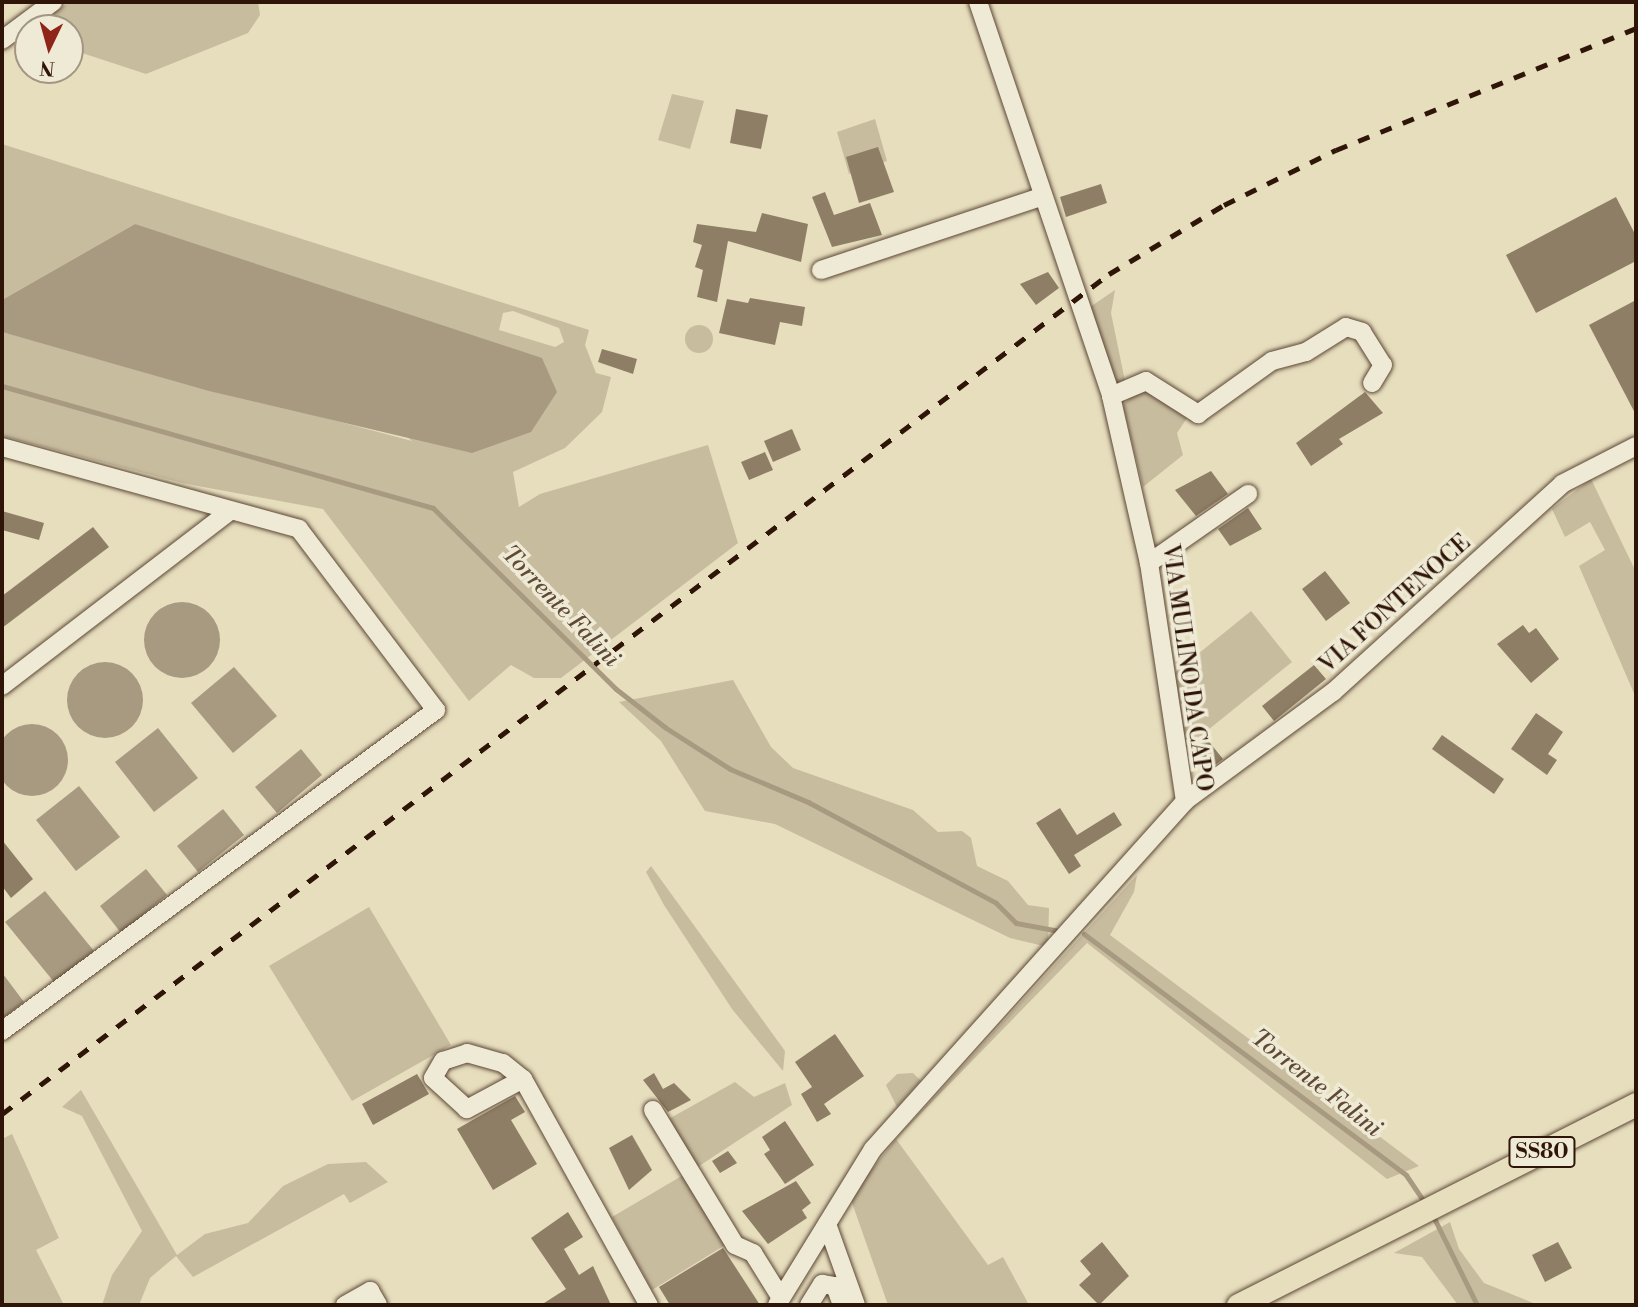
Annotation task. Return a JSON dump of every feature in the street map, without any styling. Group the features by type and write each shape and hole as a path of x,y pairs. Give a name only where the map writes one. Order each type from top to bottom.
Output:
{"main road":[{"name":"SS80","path":"1240,1305 1636,1104"}],"street":[{"path":"2,40 53,2"},
{"name":"VIA MULINO DA CAPO","path":"779,1302 873,1149 1185,801 1149,563 1111,396 1041,197 978,2"},
{"path":"821,270 1041,197"},
{"path":"1111,396 1146,381 1198,414 1272,361 1306,352 1346,327 1362,332 1383,365 1373,383"},
{"name":"VIA FONTENOCE","path":"1185,801 1333,692 1562,484 1636,446"},
{"path":"2,447 229,512 299,529 436,710 2,1031"},
{"path":"1149,563 1248,494"},
{"path":"2,685 229,512"},
{"path":"523,1079 467,1109 432,1078 443,1061 467,1053 503,1063 523,1079 649,1305"},
{"path":"653,1110 735,1245 753,1252 779,1302"},
{"path":"827,1224 856,1305"},
{"path":"809,1305 822,1284 836,1249"},
{"path":"822,1284 835,1286 842,1305"},
{"path":"345,1305 370,1291 378,1305"}],"shaded area":[{"path":"69,2 258,2 260,15 248,33 146,74 84,54 84,14 53,14"},
{"path":"672,94 704,101 690,149 658,140"},
{"path":"875,119 887,161 849,174 837,132"},
{"path":"2,144 589,330 585,345 596,373 611,377 602,412 565,448 513,472 519,507 540,494 708,445 738,543 561,678 534,678 511,665 469,701 323,509 182,483 2,436 2,332 412,441 135,224 2,300","holes":["513,311 559,328 564,342 555,347 499,330 503,313"]},
{"path":"135,224 542,358 557,392 531,432 472,453 209,391 2,332 2,300"},
{"path":"1115,290 1111,313 1126,386 1118,390 1090,307"},
{"path":"699,325 709,329 713,339 709,349 699,353 689,349 685,339 689,329"},
{"path":"1153,389 1187,418 1177,433 1183,455 1143,487 1123,406 1134,391"},
{"path":"1591,479 1636,572 1636,698 1579,566 1605,550 1590,522 1565,537 1552,509"},
{"path":"182,602 196,605 209,613 217,626 220,640 217,654 209,667 196,675 182,678 168,675 155,667 147,654 144,640 147,626 155,613 168,605"},
{"path":"1251,611 1292,662 1182,751 1172,675"},
{"path":"105,662 119,665 132,673 140,686 143,700 140,714 132,727 119,735 105,738 91,735 78,727 70,714 67,700 70,686 78,673 91,665"},
{"path":"234,667 277,716 233,753 191,703"},
{"path":"733,680 771,747 793,768 913,810 938,832 962,831 971,838 977,866 1008,881 1028,905 1049,908 1048,947 1010,938 775,824 705,811 661,741 619,702"},
{"path":"32,724 52,730 62,740 68,760 62,780 52,790 32,796 12,790 2,780 -4,760 2,740 12,730"},
{"path":"158,728 198,778 154,812 115,762"},
{"path":"301,749 322,775 277,813 255,787"},
{"path":"79,786 120,837 76,871 36,820"},
{"path":"223,809 244,835 198,872 177,846"},
{"path":"651,866 785,1051 783,1071 732,1009 664,905 646,872"},
{"path":"146,869 167,895 121,933 100,906"},
{"path":"1137,875 1134,892 1110,935 1419,1166 1387,1179 1087,943 896,1139"},
{"path":"45,891 94,951 54,982 5,922"},
{"path":"369,907 451,1045 352,1101 269,966"},
{"path":"2,975 24,1002 2,1019"},
{"path":"913,1073 921,1081 897,1107 886,1085 897,1074"},
{"path":"735,1082 754,1097 785,1083 792,1105 693,1170 665,1121"},
{"path":"81,1090 177,1255 205,1234 248,1223 283,1186 328,1164 366,1162 388,1182 350,1203 344,1194 193,1277 176,1256 150,1278 139,1305 102,1305 112,1275 142,1231 82,1116 62,1107"},
{"path":"12,1134 59,1238 36,1250 64,1305 2,1305 2,1139"},
{"path":"896,1139 988,1265 1003,1257 1029,1305 888,1305 850,1197"},
{"path":"685,1174 727,1244 652,1290 612,1217"},
{"path":"1450,1222 1459,1249 1484,1283 1538,1305 1458,1305 1422,1257 1394,1253"}],"building":[{"path":"736,109 768,115 761,149 730,143"},
{"path":"878,147 894,192 859,203 846,157"},
{"path":"1101,184 1107,203 1066,217 1060,197"},
{"path":"825,192 834,215 870,203 882,235 832,247 812,197"},
{"path":"1616,197 1636,236 1636,261 1536,313 1506,255"},
{"path":"762,213 808,224 801,262 728,241 717,302 697,297 703,270 695,267 702,245 693,242 697,224 756,232"},
{"path":"1048,272 1059,288 1036,305 1020,284"},
{"path":"750,298 805,307 802,326 780,322 775,345 719,333 727,299 748,303"},
{"path":"1636,300 1636,415 1589,325"},
{"path":"602,349 637,359 633,374 598,362"},
{"path":"1365,392 1383,413 1339,439 1343,444 1311,466 1296,443"},
{"path":"792,429 801,450 773,462 764,441"},
{"path":"765,452 773,470 749,480 741,462"},
{"path":"1211,471 1228,494 1196,516 1175,490"},
{"path":"1248,508 1262,529 1230,546 1218,529"},
{"path":"2,511 44,523 39,540 2,530"},
{"path":"93,527 109,547 2,628 2,596"},
{"path":"1325,571 1350,603 1326,621 1302,589"},
{"path":"1523,625 1529,633 1536,628 1559,659 1531,683 1497,644"},
{"path":"1314,665 1326,679 1274,721 1262,706"},
{"path":"1536,713 1563,732 1548,754 1557,760 1547,775 1511,749"},
{"path":"1442,735 1504,779 1494,794 1432,749"},
{"path":"1206,738 1223,759 1204,773 1189,751"},
{"path":"1060,808 1077,835 1114,812 1122,825 1074,855 1081,866 1069,874 1036,823"},
{"path":"2,840 33,879 11,898 2,886"},
{"path":"835,1034 864,1076 824,1104 831,1114 817,1122 801,1094 812,1087 795,1062"},
{"path":"654,1073 663,1089 674,1083 691,1100 668,1112 643,1080"},
{"path":"417,1074 429,1094 373,1125 362,1104"},
{"path":"515,1096 525,1112 511,1120 537,1164 493,1190 457,1129"},
{"path":"785,1121 814,1165 785,1184 764,1154 770,1150 762,1137"},
{"path":"632,1135 652,1170 629,1190 609,1148"},
{"path":"728,1151 737,1163 720,1173 712,1161"},
{"path":"796,1181 811,1203 802,1210 807,1218 768,1244 742,1211"},
{"path":"568,1212 583,1237 564,1249 579,1275 593,1266 611,1305 541,1305 566,1289 531,1238"},
{"path":"1102,1242 1129,1276 1099,1305 1079,1285 1091,1274 1080,1261"},
{"path":"1558,1242 1572,1268 1545,1282 1532,1255"},
{"path":"723,1248 760,1305 670,1305 659,1287"}],"waterway":[{"name":"Torrente Falini","path":"2,386 433,508 616,689 666,728 730,769 808,802 996,903 1016,923 1059,931"},
{"name":"Torrente Falini","path":"1084,934 1406,1175 1425,1203"},
{"name":"Torrente Falini","path":"1432,1214 1477,1305"}],"railway":[{"path":"2,1114 1109,274 1224,205 1336,150 1636,28"}]}
